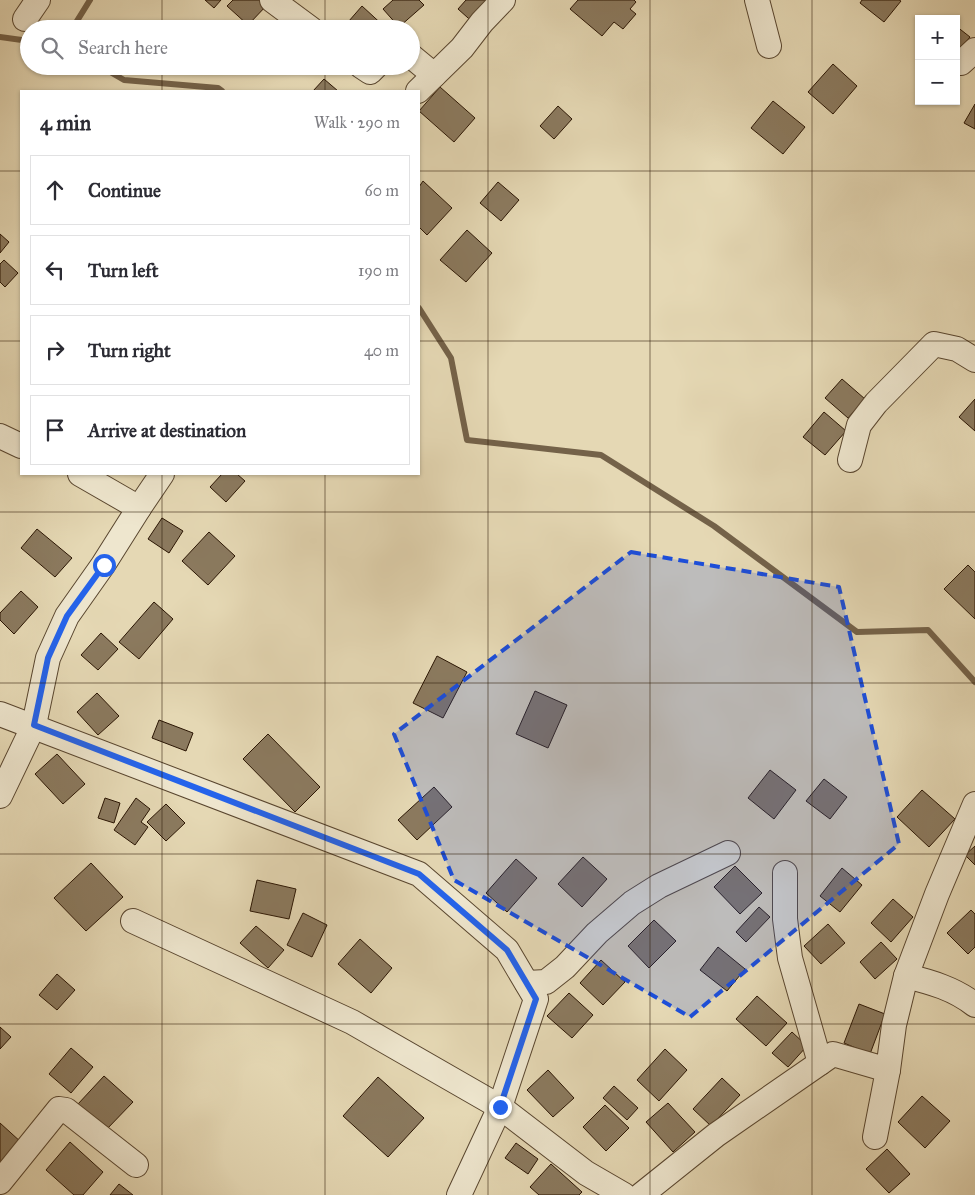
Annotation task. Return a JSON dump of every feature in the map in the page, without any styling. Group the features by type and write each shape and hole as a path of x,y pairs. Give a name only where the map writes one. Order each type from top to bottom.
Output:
{"street":[{"path":"272,0 299,20"},
{"path":"426,83 462,48 482,22 503,0"},
{"path":"757,0 769,46"},
{"path":"850,460 859,425 876,403 934,344 957,348 975,360"},
{"path":"0,436 20,446"},
{"path":"82,475 139,508"},
{"path":"0,796 34,725 48,658 67,616 104,565 161,475"},
{"path":"0,714 34,725 419,874 507,950 536,999 500,1107 460,1195"},
{"path":"875,1137 888,1070 894,1025 906,976 937,894 975,804"},
{"path":"527,983 546,982 565,967 598,933 632,903 659,886 728,853"},
{"path":"785,873 784,919 790,958 820,1062"},
{"path":"134,921 352,1022 500,1107 586,1173 624,1195"},
{"path":"906,976 933,983 962,995 975,1006"},
{"path":"641,1195 716,1135 833,1054 888,1070"},
{"path":"0,1182 59,1109 66,1110 136,1164"}],"highlighted area":[{"path":"631,552 839,587 899,844 690,1017 454,880 394,734"}],"building":[{"path":"205,0 221,0 214,8"},
{"path":"233,0 263,0 268,4 253,20 242,20 227,6"},
{"path":"393,0 419,0 424,5 407,20 393,20 383,9"},
{"path":"466,0 492,0 477,26 458,9"},
{"path":"578,0 634,0 636,2 630,9 636,14 623,29 614,22 602,36 570,9"},
{"path":"862,0 901,1 884,22 860,3"},
{"path":"362,6 377,20 350,20"},
{"path":"960,29 970,37 960,48"},
{"path":"833,64 857,86 833,114 808,92"},
{"path":"324,79 337,90 314,90"},
{"path":"440,87 475,118 454,142 420,110"},
{"path":"773,101 805,127 783,154 751,128"},
{"path":"975,104 975,129 964,123"},
{"path":"558,106 572,119 554,139 540,126"},
{"path":"423,181 452,208 427,235 420,228 420,186"},
{"path":"498,182 519,200 501,221 480,203"},
{"path":"467,230 492,253 466,282 440,260"},
{"path":"0,234 9,242 0,253"},
{"path":"4,260 18,273 5,287 0,282 0,264"},
{"path":"842,379 865,399 848,418 825,398"},
{"path":"975,399 975,431 959,417"},
{"path":"824,412 846,431 825,455 803,437"},
{"path":"221,475 238,475 245,481 226,502 210,487"},
{"path":"162,518 183,531 169,553 148,539"},
{"path":"37,529 72,558 55,577 21,548"},
{"path":"209,532 235,556 208,585 182,561"},
{"path":"968,565 975,572 975,619 944,589"},
{"path":"21,591 38,607 14,634 0,620 0,613"},
{"path":"154,602 173,619 139,659 119,642"},
{"path":"101,633 118,649 98,670 81,655"},
{"path":"437,656 467,672 443,718 413,703"},
{"path":"535,691 567,705 548,748 516,734"},
{"path":"97,693 119,716 98,735 77,712"},
{"path":"159,720 193,733 186,751 152,738"},
{"path":"268,734 320,787 295,812 243,759"},
{"path":"57,754 85,784 63,804 35,774"},
{"path":"770,770 796,790 774,819 748,798"},
{"path":"824,779 847,797 830,819 806,801"},
{"path":"434,787 452,807 417,840 398,820"},
{"path":"922,790 955,819 929,847 897,817"},
{"path":"105,798 120,803 114,823 98,818"},
{"path":"136,798 150,809 141,822 148,827 135,845 114,830"},
{"path":"166,804 185,823 166,841 147,822"},
{"path":"975,846 975,865 965,855"},
{"path":"583,857 607,879 582,907 558,884"},
{"path":"516,859 537,878 507,912 486,893"},
{"path":"91,863 123,897 86,931 54,898"},
{"path":"735,866 762,893 740,914 714,887"},
{"path":"842,868 862,885 840,912 820,896"},
{"path":"257,880 296,889 289,919 250,911"},
{"path":"893,899 913,917 891,942 871,923"},
{"path":"759,907 770,917 746,942 736,932"},
{"path":"971,910 975,914 975,947 968,954 947,933"},
{"path":"303,913 327,925 312,957 287,945"},
{"path":"654,920 676,941 649,968 628,946"},
{"path":"828,924 845,943 821,964 804,946"},
{"path":"256,926 284,950 268,968 240,943"},
{"path":"360,939 392,968 371,993 338,964"},
{"path":"881,942 897,959 875,979 860,962"},
{"path":"718,947 745,969 727,991 700,970"},
{"path":"601,960 625,982 603,1005 580,983"},
{"path":"57,974 75,990 57,1010 39,995"},
{"path":"569,993 593,1015 572,1038 547,1016"},
{"path":"757,996 787,1023 766,1046 736,1019"},
{"path":"859,1004 885,1014 870,1054 844,1043"},
{"path":"0,1027 11,1037 0,1049"},
{"path":"792,1032 807,1046 788,1067 772,1053"},
{"path":"71,1048 93,1067 71,1093 49,1074"},
{"path":"665,1049 687,1070 659,1101 637,1080"},
{"path":"548,1070 574,1098 553,1117 527,1090"},
{"path":"104,1076 133,1102 106,1130 78,1104"},
{"path":"378,1077 424,1118 388,1157 343,1116"},
{"path":"722,1078 740,1095 711,1126 693,1109"},
{"path":"614,1086 638,1108 627,1120 603,1098"},
{"path":"922,1096 950,1121 925,1148 898,1122"},
{"path":"668,1103 695,1132 673,1152 646,1122"},
{"path":"605,1105 629,1128 606,1151 583,1127"},
{"path":"0,1123 22,1143 0,1167"},
{"path":"70,1142 103,1172 83,1195 74,1195 46,1170"},
{"path":"516,1143 538,1159 528,1174 505,1158"},
{"path":"887,1149 910,1174 889,1193 866,1169"},
{"path":"551,1164 582,1192 579,1195 539,1195 530,1187"},
{"path":"119,1184 133,1195 110,1195"}],"waterway":[{"path":"78,20 90,0"},
{"path":"0,37 20,40"},
{"path":"115,75 124,80 218,88 221,90"},
{"path":"420,310 451,358 467,440 601,455 714,526 857,632 928,630 975,682"}],"route":[{"path":"104,565 67,616 48,658 34,725 419,874 507,950 536,999 500,1107"}]}
